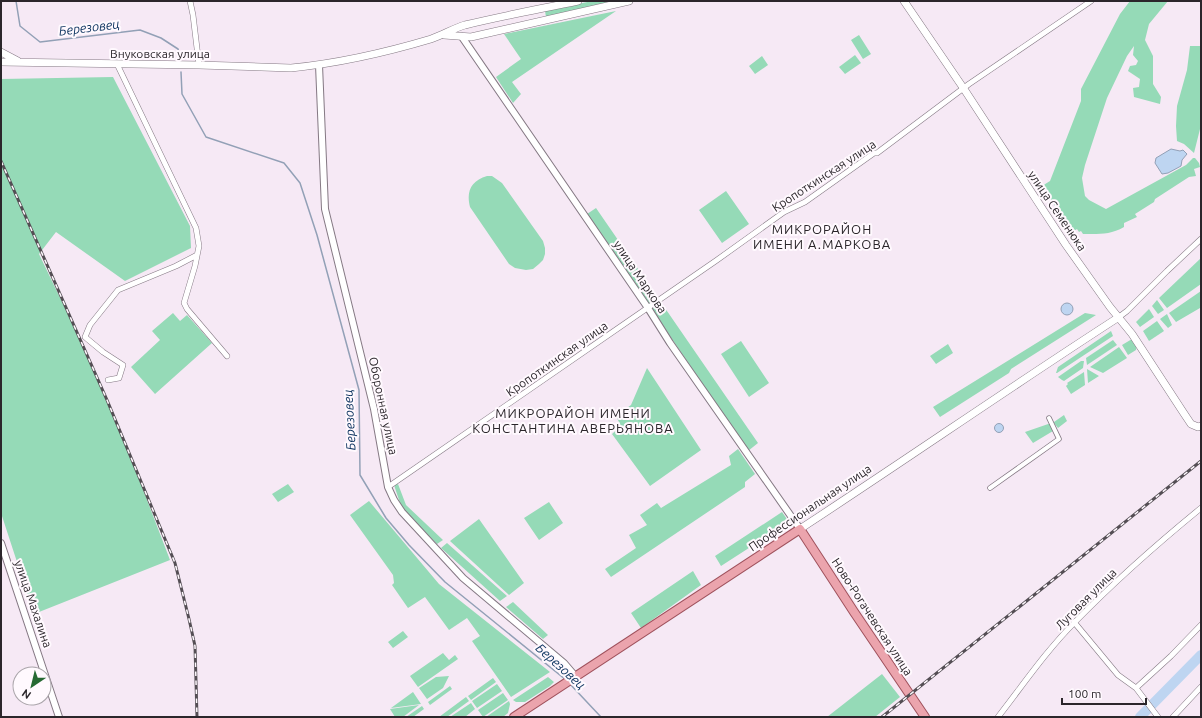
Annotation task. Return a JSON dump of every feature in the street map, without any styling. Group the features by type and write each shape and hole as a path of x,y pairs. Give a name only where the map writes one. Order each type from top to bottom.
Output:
{"main road":[{"path":"443,35 459,27 578,1"},
{"path":"443,35 462,37 475,36 629,1"},
{"name":"улица Семенюка","path":"904,1 964,89 1066,245 1110,308 1132,334 1191,424 1199,427"},
{"path":"541,9 543,21"},
{"path":"459,27 462,37"},
{"name":"Внуковская улица","path":"1,62 291,68 353,60 443,35"},
{"path":"1,52 12,59 24,63"},
{"name":"Профессиональная улица","path":"514,717 955,426 1028,376 1119,318"},
{"name":"Ново-Рогачевская улица","path":"800,528 854,612 925,717"}],"street":[{"path":"190,1 199,65"},
{"name":"Кропоткинская улица","path":"388,487 648,308 784,212 805,202 874,153 877,154 964,89 1090,1"},
{"name":"улица Маркова","path":"462,37 648,308 670,343 800,528"},
{"path":"117,64 196,228 199,246 184,303 187,309 227,356"},
{"name":"Оборонная улица","path":"319,64 325,209 374,409 388,487 402,512 463,578 564,663 571,680"},
{"path":"1119,318 1167,270 1201,239"},
{"path":"108,380 119,378 123,365 103,352 85,337 90,325 118,290 176,266 197,255"},
{"path":"990,488 1059,438 1049,418"},
{"name":"Луговая улица","path":"998,717 1074,622 1137,563 1201,508"},
{"name":"улица Махалина","path":"1,543 59,717"},
{"path":"1074,622 1118,675 1136,688 1158,717"},
{"path":"1136,688 1171,656 1201,625"},
{"path":"1173,717 1201,687"}],"green space":[{"path":"592,1 615,1 546,17 545,11"},
{"path":"1130,1 1168,1 1149,24 1145,40 1153,56 1153,84 1161,97 1160,104 1134,97 1133,88 1139,87 1140,79 1128,71 1130,66 1136,65 1138,61 1133,55 1134,46 1127,56 1107,98 1085,165 1082,178 1085,196 1089,200 1106,209 1186,165 1193,158 1195,158 1199,163 1200,167 1194,169 1196,176 1189,177 1155,199 1154,202 1135,214 1137,217 1124,223 1124,227 1104,234 1083,234 1077,229 1072,232 1042,186 1050,181 1081,101 1081,89 1120,14"},
{"path":"616,11 512,82 521,94 513,103 496,77 521,59 504,34"},
{"path":"859,35 871,54 863,59 851,40"},
{"path":"1190,46 1201,46 1201,125 1194,153 1184,144 1177,141 1176,126 1177,106 1187,70"},
{"path":"855,55 861,63 845,74 839,67"},
{"path":"762,56 768,65 755,74 749,66"},
{"path":"113,77 190,226 191,248 125,281 56,232 39,254 77,333 121,432 170,560 34,614 1,513 1,79"},
{"path":"487,176 492,176 502,183 543,241 545,254 543,260 533,269 526,270 515,268 509,264 470,207 469,191 471,187 477,181"},
{"path":"726,191 749,224 722,243 699,210"},
{"path":"596,208 758,443 748,451 587,214"},
{"path":"1201,258 1201,284 1167,308 1159,298"},
{"path":"1201,291 1200,308 1176,322 1169,313"},
{"path":"1157,300 1164,310 1158,314 1152,306"},
{"path":"1149,309 1154,317 1140,327 1136,322"},
{"path":"173,313 180,321 187,315 212,343 155,394 131,367 160,340 152,331"},
{"path":"1085,313 1096,315 1011,369 1009,373 940,417 933,407"},
{"path":"1167,314 1172,325 1168,328 1160,319"},
{"path":"1157,321 1164,331 1149,341 1143,331"},
{"path":"1111,331 1113,336 1056,373 1058,367"},
{"path":"1132,339 1137,345 1136,350 1128,355 1122,345"},
{"path":"1113,340 1117,345 1087,365 1086,358"},
{"path":"741,341 769,383 749,397 721,354"},
{"path":"948,344 953,353 936,364 930,356"},
{"path":"1119,347 1127,358 1103,373 1090,367"},
{"path":"1081,361 1084,361 1083,368 1064,381 1058,377"},
{"path":"647,368 701,450 650,486 612,434 621,426 616,416 631,405"},
{"path":"1087,369 1099,376 1088,383"},
{"path":"1084,372 1085,385 1071,394 1066,386 1068,384 1067,383"},
{"path":"1064,415 1067,421 1058,428 1054,423 1053,431 1033,443 1025,432 1054,422"},
{"path":"738,449 755,474 745,482 745,487 611,577 605,569 636,548 629,535 647,525 640,515 657,503 661,508 731,465 729,456"},
{"path":"288,484 294,492 278,502 272,494"},
{"path":"398,484 406,505 443,540 437,544 402,509 394,485"},
{"path":"369,501 439,584 550,672 511,697 472,641 480,636 467,618 449,630 425,597 408,608 392,585 394,583 393,575 350,515"},
{"path":"549,502 563,523 539,540 524,518"},
{"path":"782,512 789,522 721,566 715,556"},
{"path":"479,519 524,583 509,595 450,541"},
{"path":"447,543 507,596 500,601 441,548"},
{"path":"693,571 701,585 641,628 631,613"},
{"path":"513,602 548,635 543,639 506,607"},
{"path":"403,631 408,637 393,648 388,642"},
{"path":"443,653 449,660 455,655 458,659 418,687 410,676"},
{"path":"882,674 900,697 875,717 827,717"},
{"path":"449,676 443,688 427,699 419,688 436,677"},
{"path":"548,677 554,682 550,686 525,702 516,702 513,700"},
{"path":"493,678 496,682 471,700 468,696"},
{"path":"497,684 502,691 477,708 472,701"},
{"path":"450,686 452,689 430,705 428,702"},
{"path":"413,692 421,704 391,708"},
{"path":"503,693 508,700 483,717 478,710"},
{"path":"466,697 469,701 447,717 439,717"},
{"path":"509,701 510,704 508,713 503,717 486,717"},
{"path":"471,703 475,709 465,717 450,717"},
{"path":"419,705 403,717 395,717 390,709"},
{"path":"422,706 424,709 413,717 406,717"}],"water":[{"path":"1171,149 1180,151 1183,150 1187,154 1182,160 1181,166 1168,173 1162,174 1155,163 1156,158"},
{"path":"1069,303 1072,304 1072,314 1065,315 1062,314 1061,307 1062,304"},
{"path":"999,423 1004,428 999,433 994,428"}],"waterway":[{"name":"Березовец","path":"16,1 20,26 40,42 140,30 161,38 178,49 180,57"},
{"name":"Березовец","path":"181,72 182,94 206,137 284,163 300,183 317,235 359,390 360,475 386,518 409,545 445,582 566,680"},
{"path":"1140,717 1201,655"},
{"name":"Березовец","path":"570,684 601,717"}],"railway":[{"path":"1,161 107,400 175,563 195,646 197,717"},
{"path":"882,717 1201,461"}],"district":[{"name":"МИКРОРАЙОН ИМЕНИ А.МАРКОВА","path":"822,236"},
{"name":"МИКРОРАЙОН ИМЕНИ КОНСТАНТИНА АВЕРЬЯНОВА","path":"573,420"}]}
